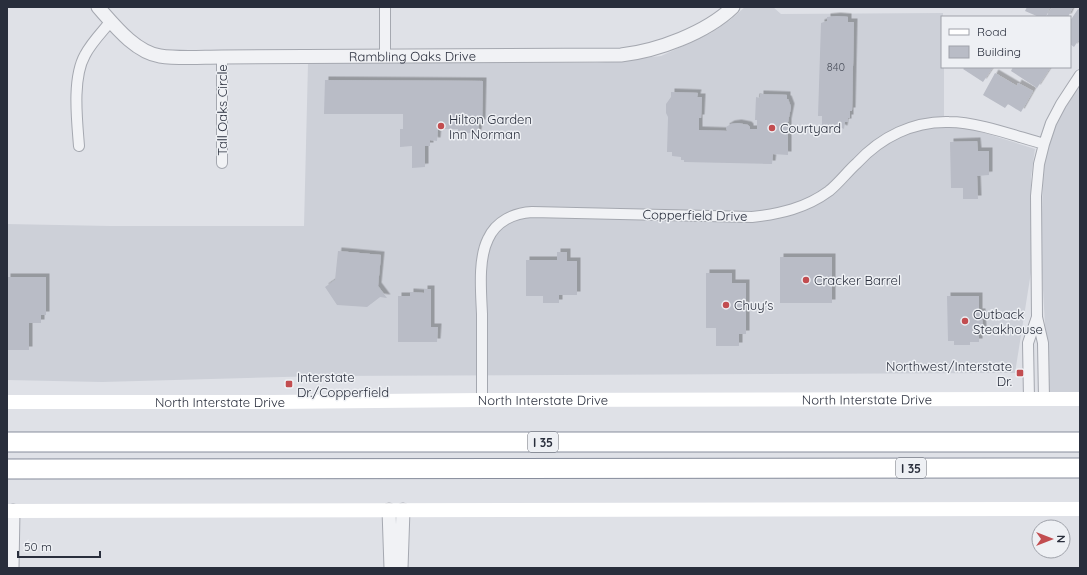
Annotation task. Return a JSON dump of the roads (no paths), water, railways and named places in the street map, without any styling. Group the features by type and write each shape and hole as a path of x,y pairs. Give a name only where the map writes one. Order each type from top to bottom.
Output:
{"highway":[{"name":"I 35","path":"7,442 1080,442"},
{"name":"I 35","path":"7,469 1080,468"}],"main road":[{"name":"North Interstate Drive","path":"7,402 1080,399"},
{"path":"10,511 1080,509"}],"street":[{"name":"Rambling Oaks Drive","path":"98,7 136,44 154,54 170,57 596,56 641,52 658,48 694,33 713,22 733,7"},
{"path":"385,7 385,56"},
{"path":"79,146 77,90 79,68 85,54 98,35 111,21"},
{"name":"Tall Oaks Circle","path":"222,57 222,163"},
{"path":"1044,399 1043,343 1037,317 1036,196 1039,164 1051,123 1061,104 1080,75"},
{"name":"Copperfield Drive","path":"482,400 481,284 483,255 488,237 495,227 512,215 522,212 752,216 780,213 811,202 829,190 866,154 890,136 924,123 964,123 1044,144"},
{"path":"1029,399 1028,343 1037,317"},
{"path":"391,568 396,510"},
{"path":"396,510 401,568"},
{"path":"10,511 12,568"}],"place":[{"name":"Hilton Garden Inn Norman","path":"441,126"},
{"name":"Courtyard","path":"772,128"},
{"name":"Cracker Barrel","path":"806,280"},
{"name":"Chuy's","path":"726,305"},
{"name":"Outback Steakhouse","path":"965,321"},
{"name":"Northwest/Interstate Dr.","path":"1020,373"},
{"name":"Interstate Dr./Copperfield","path":"289,384"}]}
